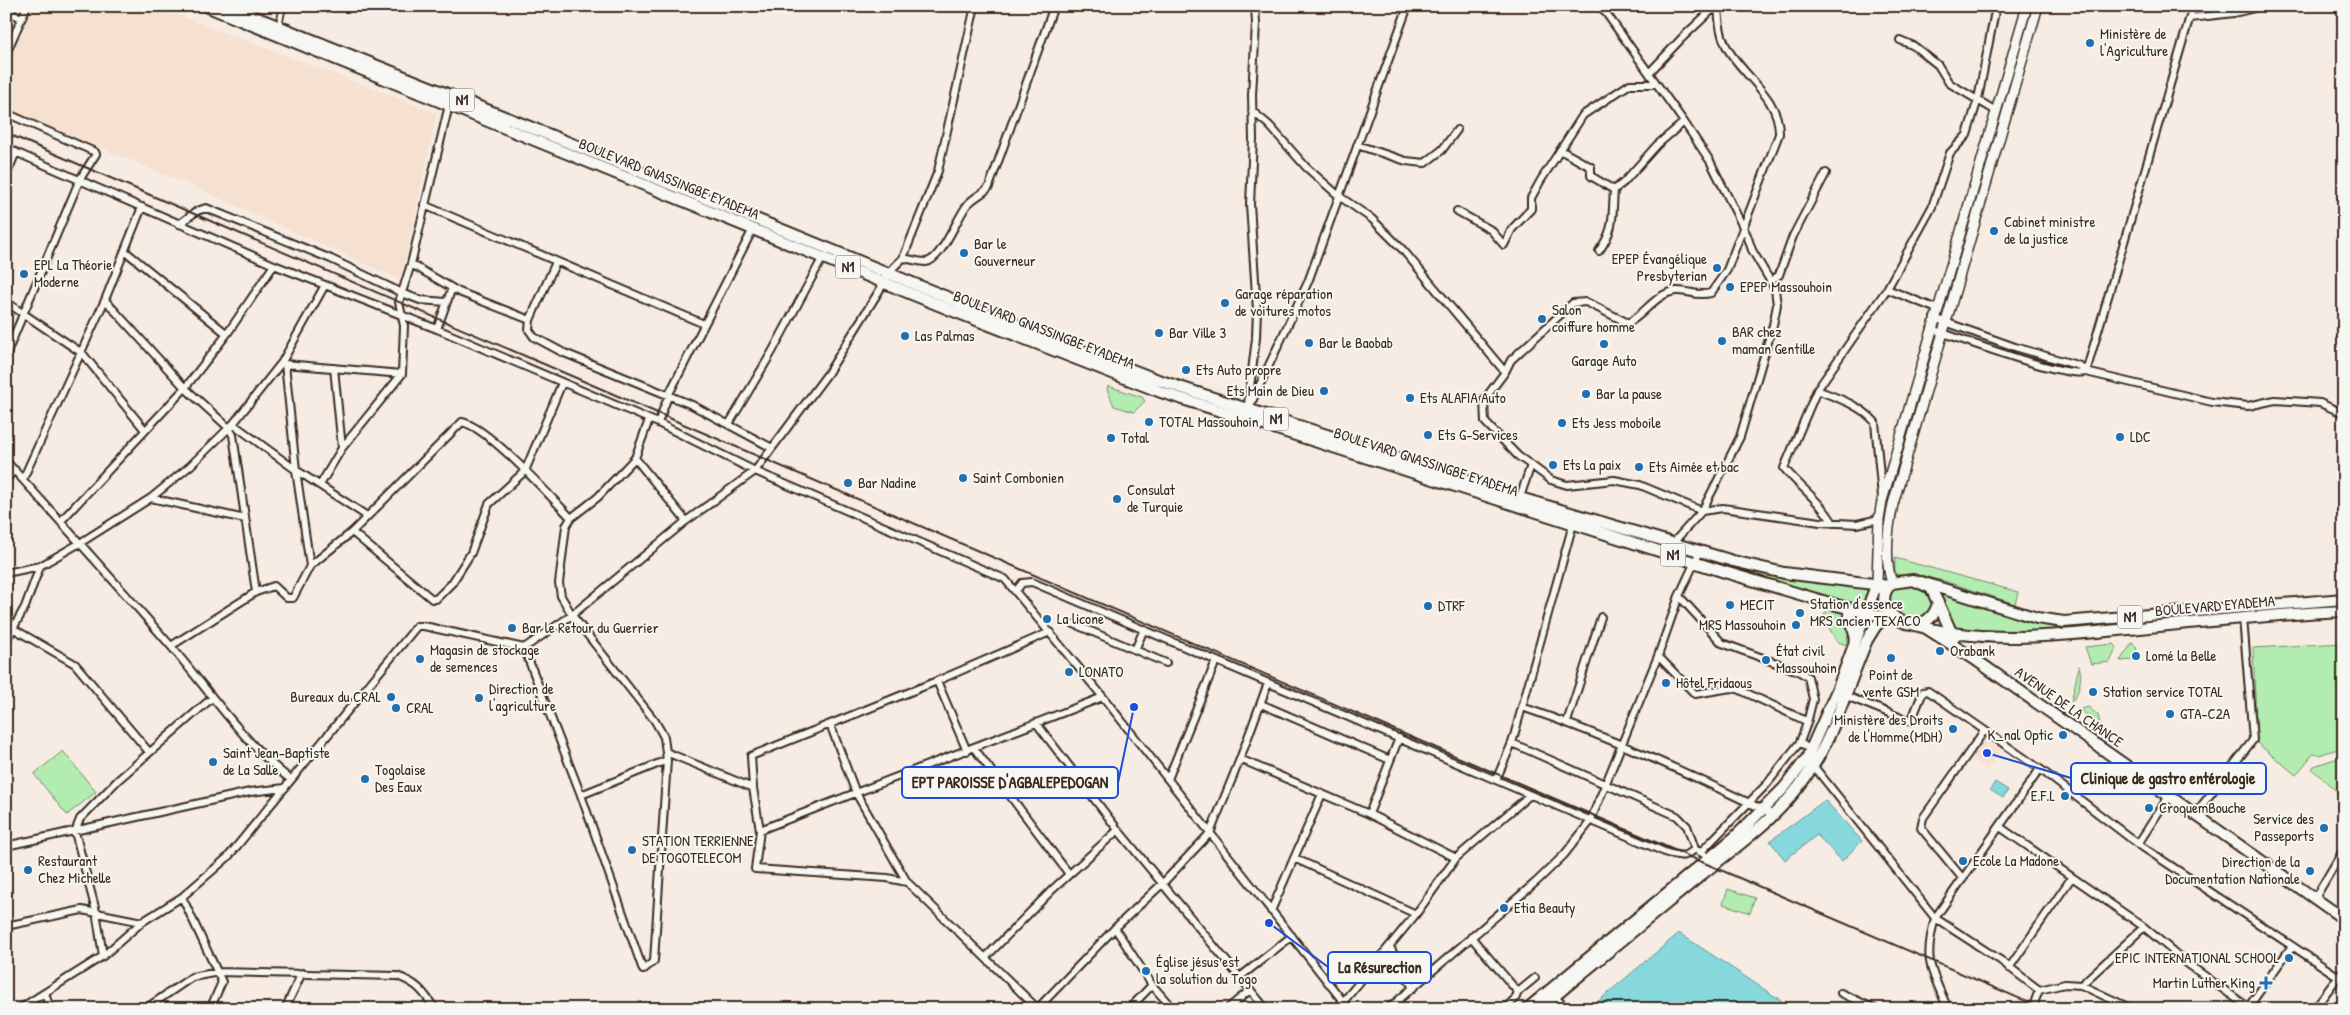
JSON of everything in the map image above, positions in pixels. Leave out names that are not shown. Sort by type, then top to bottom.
[{"type":"main road","name":"BOULEVARD GNASSINGBE EYADEMA","points":[[206,6],[753,229],[824,257],[888,279]]},
{"type":"main road","name":"BOULEVARD GNASSINGBE EYADEMA","points":[[228,6],[888,279],[1080,362],[1518,502],[1784,573],[1877,584],[1889,588]]},
{"type":"main road","points":[[1842,692],[1856,640],[1877,584],[1879,518],[1882,501],[1934,318],[2027,6]]},
{"type":"main road","points":[[1527,1009],[1551,993],[1629,922],[1713,861],[1745,841],[1774,815],[1794,793],[1874,627],[1889,618],[1887,609],[1889,588],[1888,548],[1894,504],[1942,332],[2038,6]]},
{"type":"main road","name":"BOULEVARD GNASSINGBE EYADEMA","points":[[1518,502],[1573,524],[1848,608],[1889,618]]},
{"type":"main road","points":[[1878,548],[1888,548]]},
{"type":"main road","name":"N1","points":[[1889,588],[1907,580],[1921,582]]},
{"type":"main road","points":[[1921,582],[1934,592],[1950,633],[1973,658]]},
{"type":"main road","name":"BOULEVARD EYADEMA","points":[[1921,582],[2037,618],[2064,622],[2344,599]]},
{"type":"main road","points":[[1911,624],[1929,619],[1935,612],[1938,603]]},
{"type":"main road","points":[[1848,608],[1856,640]]},
{"type":"main road","name":"BOULEVARD EYADEMA","points":[[1911,624],[1950,633],[1999,638],[2065,635],[2243,618],[2344,611]]},
{"type":"main road","name":"N1","points":[[1889,618],[1911,624]]},
{"type":"main road","points":[[1926,628],[1973,658]]},
{"type":"main road","name":"AVENUE DE LA CHANCE","points":[[1973,658],[2344,919]]},
{"type":"main road","points":[[1713,861],[1811,758]]},
{"type":"main road","points":[[1539,1009],[1551,993]]},
{"type":"street","points":[[6,54],[27,6]]},
{"type":"street","points":[[279,26],[283,6]]},
{"type":"street","points":[[19,1009],[102,956],[142,922],[182,898],[228,857],[417,626],[524,648],[572,615],[686,521],[755,471],[828,373],[902,258],[931,191],[944,153],[975,6]]},
{"type":"street","points":[[902,258],[925,262],[931,260],[952,233],[969,202],[984,193],[989,186],[1054,6]]},
{"type":"street","points":[[1246,415],[1256,329],[1250,204],[1256,44],[1255,6]]},
{"type":"street","points":[[1246,415],[1308,282],[1408,6]]},
{"type":"street","points":[[1601,6],[1710,161],[1734,214],[1743,227],[1752,250],[1774,289],[1776,314],[1740,438],[1702,511],[1672,544]]},
{"type":"street","points":[[1649,74],[1682,38],[1717,6]]},
{"type":"street","points":[[1717,6],[1722,35],[1729,50],[1773,105],[1779,123],[1779,134],[1726,270],[1711,293],[1700,296],[1678,291],[1667,294],[1628,323],[1586,302],[1573,303],[1511,360],[1505,372],[1484,400],[1485,422],[1518,456],[1551,480],[1567,485],[1614,480],[1640,485],[1702,511],[1723,508],[1857,524],[1879,518]]},
{"type":"street","points":[[1833,522],[1824,507],[1808,494],[1784,468],[1818,390],[1887,289],[1932,207],[1950,154],[1967,135],[1978,99],[1996,6]]},
{"type":"street","points":[[2086,372],[2193,6]]},
{"type":"street","points":[[2190,18],[2234,13],[2263,6]]},
{"type":"street","points":[[6,11],[22,18]]},
{"type":"street","points":[[1900,40],[1920,50],[1938,65],[1949,83],[1996,111]]},
{"type":"street","points":[[1457,211],[1491,230],[1504,245],[1512,228],[1531,209],[1531,198],[1583,115],[1630,84],[1656,84]]},
{"type":"street","points":[[320,485],[342,448],[402,374],[404,324],[400,314],[399,302],[449,105]]},
{"type":"street","points":[[1252,111],[1269,125],[1306,167],[1339,196],[1372,219],[1402,250],[1505,372]]},
{"type":"street","points":[[6,113],[95,152],[94,158],[80,179],[6,355]]},
{"type":"street","points":[[1614,190],[1624,182],[1656,145],[1684,122]]},
{"type":"street","points":[[1358,146],[1406,162],[1425,163],[1442,150],[1457,130]]},
{"type":"street","points":[[6,148],[274,265],[437,329],[658,423],[755,471],[1004,579],[1103,697],[1349,1009]]},
{"type":"street","points":[[1560,150],[1591,168],[1591,176],[1614,190]]},
{"type":"street","points":[[6,176],[16,152]]},
{"type":"street","points":[[1770,282],[1779,276],[1793,236],[1826,173]]},
{"type":"street","points":[[1599,251],[1610,237],[1614,222],[1614,190]]},
{"type":"street","points":[[424,205],[704,324]]},
{"type":"street","points":[[23,479],[82,353],[142,207]]},
{"type":"street","points":[[179,224],[197,211],[206,208],[331,260],[402,293],[420,300],[446,302]]},
{"type":"street","points":[[658,423],[669,394],[753,229]]},
{"type":"street","points":[[125,251],[227,334]]},
{"type":"street","points":[[729,424],[772,352],[824,257]]},
{"type":"street","points":[[556,262],[530,320],[529,330],[532,334],[562,352],[669,394],[772,448]]},
{"type":"street","points":[[410,264],[452,288],[530,320]]},
{"type":"street","points":[[61,521],[185,388],[227,334],[274,265]]},
{"type":"street","points":[[6,574],[40,566],[80,543],[152,498],[190,466],[231,426],[284,363],[325,285]]},
{"type":"street","points":[[437,329],[452,288]]},
{"type":"street","points":[[1887,289],[1937,309]]},
{"type":"street","points":[[105,300],[185,388],[231,426],[368,516]]},
{"type":"street","points":[[6,302],[82,353],[145,430]]},
{"type":"street","points":[[1934,318],[2015,347],[2080,366],[2086,372]]},
{"type":"street","points":[[1931,329],[2074,373],[2086,372],[2212,402],[2248,406],[2275,400],[2320,403],[2338,412],[2344,412]]},
{"type":"street","points":[[284,363],[402,374]]},
{"type":"street","points":[[284,363],[296,470],[310,566]]},
{"type":"street","points":[[334,368],[342,448]]},
{"type":"street","points":[[352,532],[434,600],[452,583],[471,553],[489,504],[525,471],[562,383]]},
{"type":"street","points":[[1818,390],[1854,405],[1868,414],[1875,422],[1882,501]]},
{"type":"street","points":[[524,648],[581,795],[643,970],[654,961],[667,760],[664,737],[655,720],[572,615],[561,596],[559,583],[564,535],[571,518],[598,497],[636,458],[649,420]]},
{"type":"street","points":[[171,646],[256,592],[274,586],[287,598],[293,598],[310,566],[352,532],[462,422],[476,427],[525,471],[571,518]]},
{"type":"street","points":[[231,426],[235,439],[256,592]]},
{"type":"street","points":[[636,458],[686,521]]},
{"type":"street","points":[[6,461],[171,646],[212,698],[270,762],[291,780]]},
{"type":"street","points":[[1518,502],[1531,465]]},
{"type":"street","points":[[6,479],[15,470]]},
{"type":"street","points":[[152,498],[246,519]]},
{"type":"street","points":[[1496,780],[1512,743],[1573,524]]},
{"type":"street","points":[[1388,1009],[1536,882],[1564,855],[1590,822],[1658,656],[1679,596],[1700,551]]},
{"type":"street","points":[[6,641],[25,607],[40,566]]},
{"type":"street","points":[[1016,591],[1022,582],[1032,582],[1399,738],[1590,822],[1676,855],[1688,855],[1698,850],[1749,803],[1783,765],[1800,742],[1813,699],[1808,677],[1798,671],[1722,643],[1679,596]]},
{"type":"street","points":[[1567,722],[1601,617]]},
{"type":"street","points":[[2195,814],[2253,740],[2243,618]]},
{"type":"street","points":[[1074,624],[1166,663]]},
{"type":"street","points":[[14,629],[75,664],[149,752]]},
{"type":"street","points":[[1136,650],[1144,629]]},
{"type":"street","points":[[907,882],[887,878],[755,869],[760,830],[750,759],[753,754],[936,681],[1050,632]]},
{"type":"street","points":[[1658,656],[1695,694],[1731,688],[1738,689],[1795,715],[1807,723]]},
{"type":"street","points":[[1168,779],[1216,661]]},
{"type":"street","points":[[936,681],[967,751]]},
{"type":"street","points":[[830,724],[856,793],[907,882],[1037,1009],[1115,928],[1164,883],[1210,833],[1268,683]]},
{"type":"street","points":[[1842,692],[1909,721],[1912,719],[1923,692],[1927,691],[2040,769],[2138,844],[2339,976]]},
{"type":"street","points":[[760,830],[1103,697]]},
{"type":"street","points":[[102,956],[96,912],[75,832],[82,816],[149,752],[212,698]]},
{"type":"street","points":[[1261,704],[1390,760]]},
{"type":"street","points":[[1522,707],[1567,722],[1774,815]]},
{"type":"street","points":[[1037,724],[1118,830],[1164,883],[1266,1009]]},
{"type":"street","points":[[1963,879],[1921,828],[1921,824],[1923,818],[1984,731]]},
{"type":"street","points":[[1369,814],[1399,738]]},
{"type":"street","points":[[1800,742],[1935,918],[2039,990],[2065,984],[2081,985],[2132,1009]]},
{"type":"street","points":[[1512,743],[1682,820],[1687,826],[1698,850],[1713,861]]},
{"type":"street","points":[[974,748],[1069,874]]},
{"type":"street","points":[[666,752],[753,788]]},
{"type":"street","points":[[1240,759],[1369,814],[1456,858]]},
{"type":"street","points":[[581,795],[667,760]]},
{"type":"street","points":[[1948,1009],[1928,958],[1928,943],[1935,918],[2040,769]]},
{"type":"street","points":[[6,846],[250,792],[285,788]]},
{"type":"street","points":[[1271,911],[1322,794]]},
{"type":"street","points":[[1343,1002],[1416,914],[1456,858],[1530,795]]},
{"type":"street","points":[[2138,844],[2169,796]]},
{"type":"street","points":[[2000,827],[2144,927],[2188,964],[2247,1008],[2292,946]]},
{"type":"street","points":[[986,958],[1069,874],[1118,830]]},
{"type":"street","points":[[2315,898],[2344,849]]},
{"type":"street","points":[[1294,858],[1416,914]]},
{"type":"street","points":[[2009,968],[2072,877]]},
{"type":"street","points":[[182,898],[219,972],[222,984],[210,1009]]},
{"type":"street","points":[[6,926],[82,910],[142,922]]},
{"type":"street","points":[[2081,985],[2144,927]]},
{"type":"street","points":[[1115,928],[1152,985],[1173,1009]]},
{"type":"street","points":[[1240,977],[1292,936]]},
{"type":"street","points":[[1471,937],[1518,992]]},
{"type":"street","points":[[1390,947],[1413,988]]},
{"type":"street","points":[[2314,1009],[2344,969]]},
{"type":"street","points":[[145,1009],[192,977],[219,972],[397,976],[412,981],[423,991],[435,1009]]},
{"type":"street","points":[[285,1009],[302,973]]},
{"type":"street","points":[[1504,1009],[1515,999],[1518,992],[1535,978]]},
{"type":"street","points":[[1129,1009],[1152,985]]},
{"type":"street","points":[[1227,1009],[1250,990]]},
{"type":"street","points":[[2032,1009],[2039,990]]},
{"type":"street","points":[[45,992],[50,1009]]},
{"type":"street","points":[[1551,993],[1567,1009]]},
{"type":"street","points":[[1841,993],[1875,1009]]},
{"type":"shaded area","points":[[29,6],[154,6],[437,113],[401,280],[183,182],[6,109],[6,62]]},
{"type":"shaded area","points":[[1987,735],[2003,746],[1987,770],[1971,759]]},
{"type":"green space","points":[[1108,386],[1142,397],[1145,401],[1134,412],[1114,406],[1107,389]]},
{"type":"green space","points":[[1895,558],[2018,592],[2015,604],[1941,580],[1895,574]]},
{"type":"green space","points":[[1768,575],[1787,580],[1872,584],[1862,608],[1767,579]]},
{"type":"green space","points":[[1902,583],[1925,587],[1932,596],[1933,608],[1923,616],[1913,619],[1895,613],[1890,606],[1889,598],[1893,590]]},
{"type":"green space","points":[[1937,591],[2044,624],[2075,627],[2075,629],[2027,632],[1954,628]]},
{"type":"green space","points":[[2344,603],[2344,605],[2078,628]]},
{"type":"green space","points":[[1829,608],[1845,614],[1849,630],[1846,645],[1836,641],[1823,616]]},
{"type":"green space","points":[[2132,643],[2137,647],[2134,660],[2120,661]]},
{"type":"green space","points":[[2344,643],[2344,747],[2319,755],[2313,754],[2296,775],[2257,743],[2253,648]]},
{"type":"green space","points":[[2114,644],[2117,647],[2110,662],[2091,664],[2085,647]]},
{"type":"green space","points":[[2079,666],[2081,675],[2080,686],[2071,702]]},
{"type":"green space","points":[[2088,707],[2098,715],[2100,724],[2081,711],[2081,709]]},
{"type":"green space","points":[[63,751],[96,792],[67,815],[34,774]]},
{"type":"green space","points":[[2344,756],[2344,798],[2312,769],[2314,766]]},
{"type":"green space","points":[[1728,889],[1755,898],[1750,913],[1723,904]]},
{"type":"water","points":[[1995,782],[2008,790],[2003,798],[1990,790]]},
{"type":"water","points":[[1825,800],[1862,841],[1842,861],[1817,835],[1785,860],[1770,841]]},
{"type":"water","points":[[1679,933],[1794,1009],[1589,1009]]},
{"type":"railway","points":[[6,133],[2044,1009]]},
{"type":"place","name":"Ministère de l'Agriculture","points":[[2090,43]]},
{"type":"place","name":"Cabinet ministre de la justice","points":[[1994,231]]},
{"type":"place","name":"Bar le Gouverneur","points":[[964,253]]},
{"type":"place","name":"EPEP Évangélique Presbyterian","points":[[1717,268]]},
{"type":"place","name":"EPL La Théorie Moderne","points":[[24,274]]},
{"type":"place","name":"EPEP Massouhoin","points":[[1730,287]]},
{"type":"place","name":"Garage réparation de voitures motos","points":[[1225,303]]},
{"type":"place","name":"Salon coiffure homme","points":[[1542,319]]},
{"type":"place","name":"Bar Ville 3","points":[[1159,333]]},
{"type":"place","name":"Las Palmas","points":[[905,336]]},
{"type":"place","name":"BAR chez maman Gentille","points":[[1722,341]]},
{"type":"place","name":"Bar le Baobab","points":[[1309,343]]},
{"type":"place","name":"Garage Auto","points":[[1604,344]]},
{"type":"place","name":"Ets Auto propre","points":[[1186,370]]},
{"type":"place","name":"Ets Main de Dieu","points":[[1324,391]]},
{"type":"place","name":"Bar la pause","points":[[1586,394]]},
{"type":"place","name":"Ets ALAFIA Auto","points":[[1410,398]]},
{"type":"place","name":"TOTAL Massouhoin","points":[[1149,422]]},
{"type":"place","name":"Ets Jess moboile","points":[[1562,423]]},
{"type":"place","name":"Ets G-Services","points":[[1428,435]]},
{"type":"place","name":"LDC","points":[[2120,437]]},
{"type":"place","name":"Total","points":[[1111,438]]},
{"type":"place","name":"Ets La paix","points":[[1553,465]]},
{"type":"place","name":"Ets Aimée et bac","points":[[1639,467]]},
{"type":"place","name":"Saint Combonien","points":[[963,478]]},
{"type":"place","name":"Bar Nadine","points":[[848,483]]},
{"type":"place","name":"Consulat de Turquie","points":[[1117,499]]},
{"type":"place","name":"MECIT","points":[[1730,605]]},
{"type":"place","name":"DTRF","points":[[1428,606]]},
{"type":"place","name":"Station d'essence MRS ancien TEXACO","points":[[1800,613]]},
{"type":"place","name":"La licone","points":[[1047,619]]},
{"type":"place","name":"MRS Massouhoin","points":[[1796,625]]},
{"type":"place","name":"Bar le Retour du Guerrier","points":[[512,628]]},
{"type":"place","name":"Orabank","points":[[1940,651]]},
{"type":"place","name":"Lomé la Belle","points":[[2136,656]]},
{"type":"place","name":"Point de vente GSM","points":[[1891,658]]},
{"type":"place","name":"Magasin de stockage de semences","points":[[420,659]]},
{"type":"place","name":"État civil Massouhoin","points":[[1766,660]]},
{"type":"place","name":"LONATO","points":[[1069,672]]},
{"type":"place","name":"Hôtel Fridaous","points":[[1666,683]]},
{"type":"place","name":"Station service TOTAL","points":[[2093,692]]},
{"type":"place","name":"Bureaux du CRAL","points":[[391,697]]},
{"type":"place","name":"Direction de l'agriculture","points":[[479,698]]},
{"type":"place","name":"EPT PAROISSE D'AGBALEPEDOGAN","points":[[1134,707]]},
{"type":"place","name":"CRAL","points":[[396,708]]},
{"type":"place","name":"GTA-C2A","points":[[2170,714]]},
{"type":"place","name":"Ministère des Droits de l'Homme(MDH)","points":[[1953,729]]},
{"type":"place","name":"K_nal Optic","points":[[2063,735]]},
{"type":"place","name":"Clinique de gastro entérologie","points":[[1987,753]]},
{"type":"place","name":"Saint Jean-Baptiste de La Salle","points":[[213,762]]},
{"type":"place","name":"Togolaise Des Eaux","points":[[365,779]]},
{"type":"place","name":"E.F.L","points":[[2065,796]]},
{"type":"place","name":"CroquemBouche","points":[[2149,808]]},
{"type":"place","name":"Service des Passeports","points":[[2324,828]]},
{"type":"place","name":"STATION TERRIENNE DE TOGOTELECOM","points":[[632,850]]},
{"type":"place","name":"Ecole La Madone","points":[[1963,861]]},
{"type":"place","name":"Restaurant Chez Michelle","points":[[28,870]]},
{"type":"place","name":"Direction de la Documentation Nationale","points":[[2310,871]]},
{"type":"place","name":"Etia Beauty","points":[[1504,908]]},
{"type":"place","name":"La Résurection","points":[[1269,923]]},
{"type":"place","name":"EPIC INTERNATIONAL SCHOOL","points":[[2289,958]]},
{"type":"place","name":"Église jésus est la solution du Togo","points":[[1146,971]]},
{"type":"place","name":"Martin Luther King","points":[[2266,983]]}]
